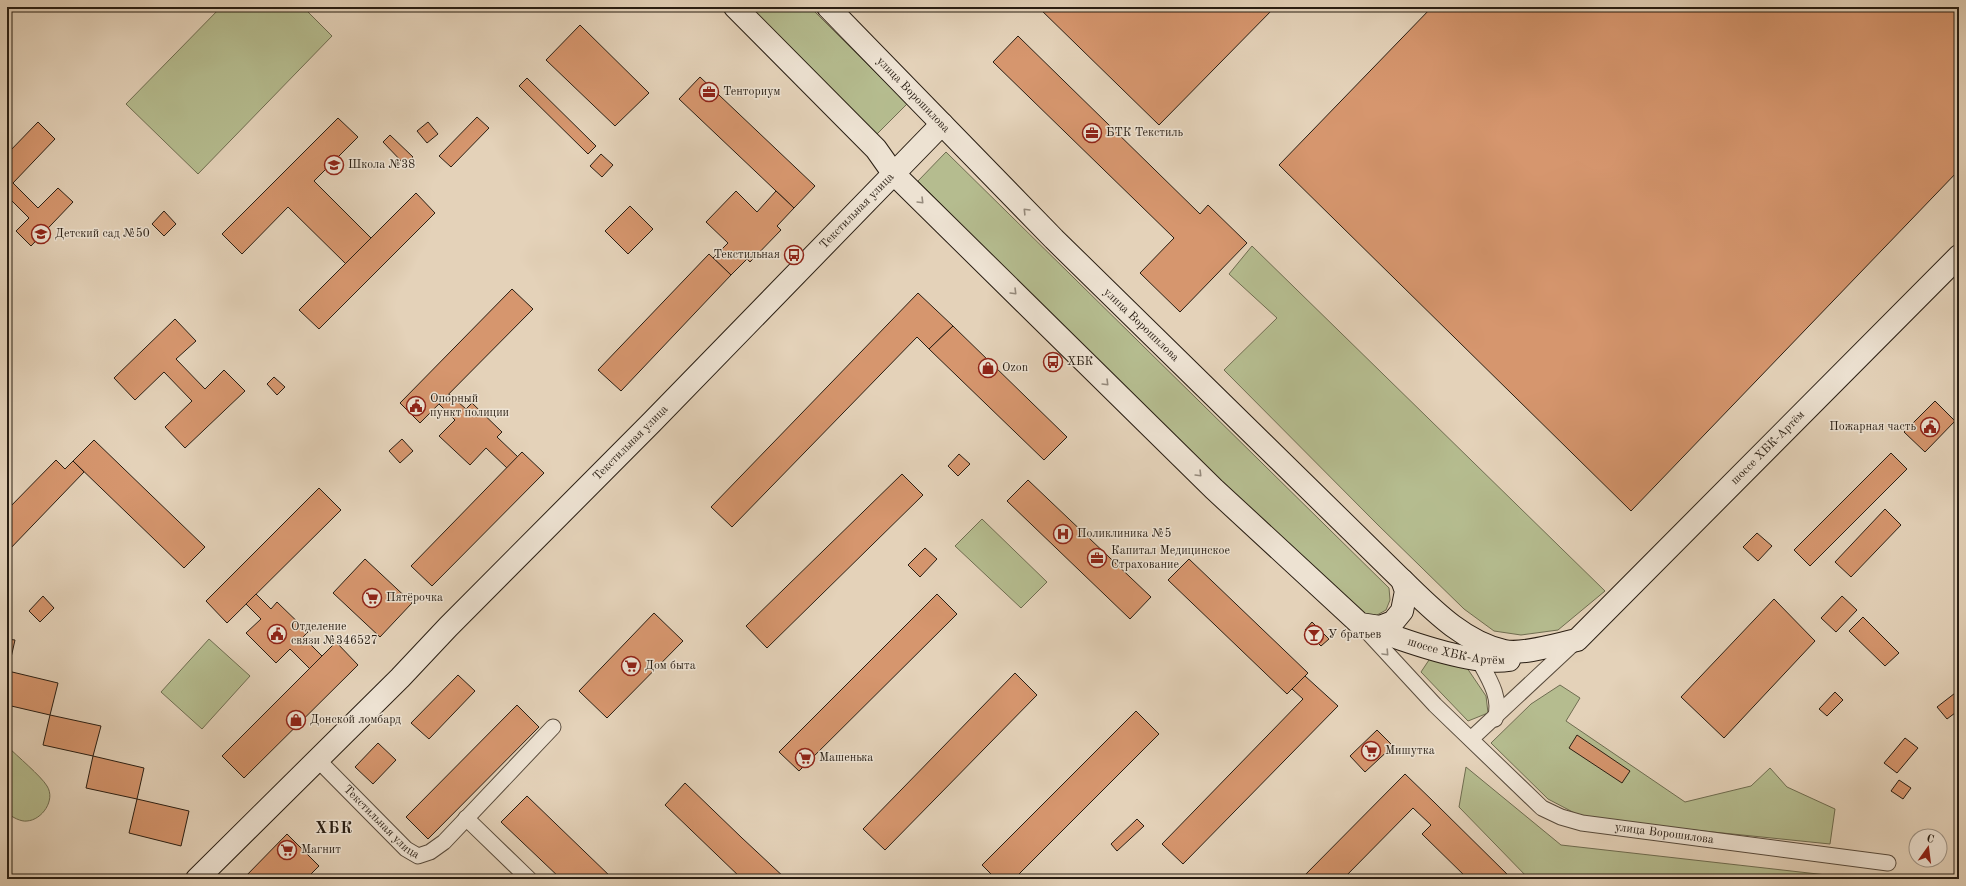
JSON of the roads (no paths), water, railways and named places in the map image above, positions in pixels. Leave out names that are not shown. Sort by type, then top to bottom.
[{"type":"main road","name":"улица Ворошилова","points":[[735,7],[876,149],[893,174],[1214,489],[1360,624]]},
{"type":"main road","name":"улица Ворошилова","points":[[828,7],[1054,239],[1402,580]]},
{"type":"main road","name":"Текстильная улица","points":[[197,879],[318,760],[652,422],[942,124]]},
{"type":"main road","name":"шоссе ХБК-Артём","points":[[1360,624],[1403,641],[1479,650],[1505,651],[1538,649],[1577,640],[1959,256]]},
{"type":"main road","name":"шоссе ХБК-Артём","points":[[1402,580],[1479,650]]},
{"type":"main road","points":[[1360,624],[1380,627],[1393,622],[1402,611],[1406,592],[1402,580]]},
{"type":"street","name":"улица Ворошилова","points":[[1360,624],[1415,685],[1470,739],[1542,808],[1561,817],[1582,824],[1888,863]]},
{"type":"street","points":[[1470,739],[1494,719],[1577,640]]},
{"type":"street","points":[[1479,650],[1496,696],[1497,712],[1494,719]]},
{"type":"street","name":"Текстильная улица","points":[[318,760],[406,849],[418,856],[430,852],[444,842],[553,727]]},
{"type":"street","points":[[466,818],[529,879]]},
{"type":"place","name":"Тенториум","points":[[709,92]]},
{"type":"place","name":"БТК Текстиль","points":[[1092,133]]},
{"type":"place","name":"Школа №38","points":[[334,165]]},
{"type":"place","name":"Детский сад №50","points":[[41,234]]},
{"type":"place","name":"Текстильная","points":[[794,255]]},
{"type":"place","name":"ХБК","points":[[1053,362]]},
{"type":"place","name":"Ozon","points":[[988,368]]},
{"type":"place","name":"Опорный пункт полиции","points":[[416,406]]},
{"type":"place","name":"Пожарная часть","points":[[1930,427]]},
{"type":"place","name":"Поликлиника №5","points":[[1063,534]]},
{"type":"place","name":"Капитал Медицинское Страхование","points":[[1097,558]]},
{"type":"place","name":"Пятёрочка","points":[[372,598]]},
{"type":"place","name":"Отделение связи №346527","points":[[277,634]]},
{"type":"place","name":"У братьев","points":[[1314,635]]},
{"type":"place","name":"Дом быта","points":[[631,666]]},
{"type":"place","name":"Донской ломбард","points":[[296,720]]},
{"type":"place","name":"Мишутка","points":[[1371,751]]},
{"type":"place","name":"Машенька","points":[[805,758]]},
{"type":"place","name":"Магнит","points":[[287,850]]},
{"type":"district","name":"ХБК","points":[[334,829]]}]
